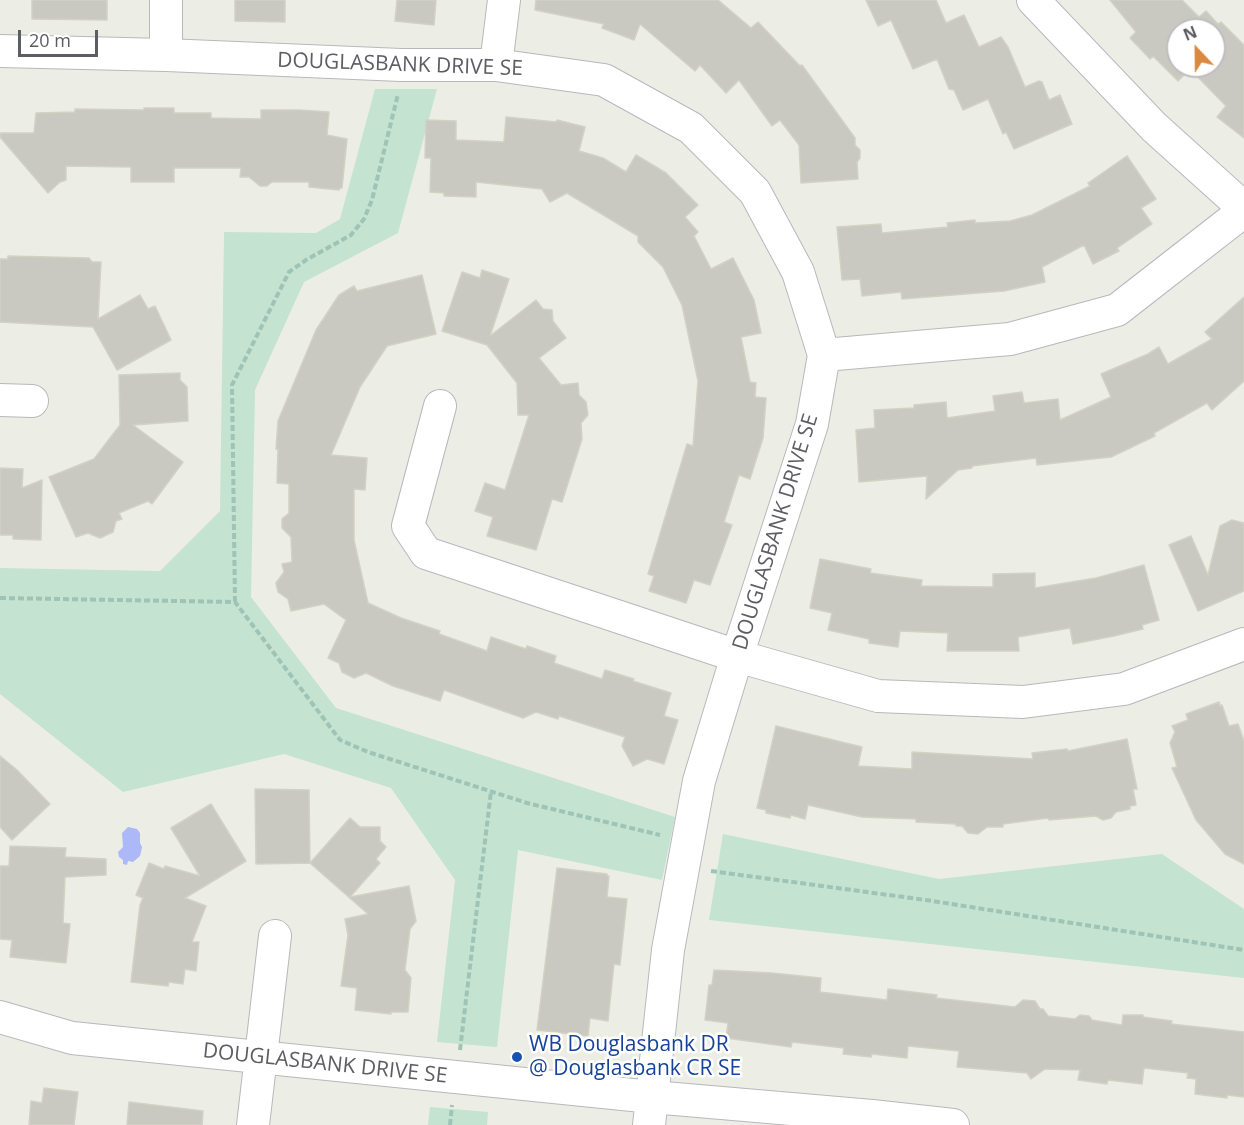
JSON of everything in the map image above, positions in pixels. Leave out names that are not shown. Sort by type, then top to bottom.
[{"type":"street","points":[[166,0],[166,55]]},
{"type":"street","points":[[496,65],[504,0]]},
{"type":"street","points":[[824,355],[1010,339],[1117,310],[1244,210],[1154,127],[1033,0]]},
{"type":"street","name":"DOUGLASBANK DRIVE SE","points":[[0,51],[401,65],[496,65],[604,80],[691,128],[755,192],[798,272],[824,355],[812,424],[699,781],[668,950],[651,1111]]},
{"type":"street","points":[[0,400],[32,401]]},
{"type":"street","points":[[440,406],[408,526],[426,553],[737,656],[878,696],[1023,702],[1124,689],[1244,644]]},
{"type":"street","points":[[253,1125],[275,936]]},
{"type":"street","name":"DOUGLASBANK DRIVE SE","points":[[0,1017],[72,1038],[457,1077],[651,1111],[872,1116],[953,1125]]},
{"type":"path","points":[[401,65],[400,86],[372,201],[364,219],[351,235],[289,272],[232,385],[235,602],[340,740],[368,752],[527,803],[663,836],[698,869],[926,900],[1244,950]]},
{"type":"path","points":[[0,598],[235,602]]},
{"type":"path","points":[[450,1125],[491,791]]},
{"type":"green space","points":[[375,89],[437,89],[398,233],[304,282],[255,390],[251,597],[336,708],[675,817],[662,880],[518,850],[497,1047],[437,1042],[455,880],[391,788],[284,754],[123,792],[0,694],[0,568],[160,571],[220,511],[224,232],[316,233],[340,219]]},
{"type":"green space","points":[[723,834],[939,879],[1162,854],[1244,909],[1244,978],[709,920]]},
{"type":"green space","points":[[430,1107],[488,1112],[487,1125],[428,1125]]},
{"type":"water","points":[[128,827],[137,829],[140,833],[142,847],[140,856],[133,862],[128,861],[127,865],[123,864],[118,852],[123,847],[122,833]]},
{"type":"building","points":[[32,0],[107,0],[107,20],[32,19]]},
{"type":"building","points":[[235,0],[285,0],[285,22],[235,21]]},
{"type":"building","points":[[397,0],[436,0],[434,25],[395,21]]},
{"type":"building","points":[[536,0],[718,0],[751,28],[758,22],[800,66],[802,65],[855,138],[855,145],[860,150],[860,158],[857,162],[858,179],[801,183],[799,145],[780,120],[772,126],[739,80],[726,93],[700,65],[695,71],[640,24],[634,40],[602,28],[604,24],[535,10]]},
{"type":"building","points":[[866,0],[936,0],[946,23],[964,15],[979,47],[1001,37],[1008,47],[1025,87],[1039,81],[1042,82],[1049,100],[1060,95],[1072,124],[1014,149],[1006,132],[1003,134],[988,99],[963,110],[954,90],[949,89],[937,59],[913,69],[891,20],[878,26]]},
{"type":"building","points":[[1110,0],[1182,0],[1199,17],[1206,11],[1212,18],[1166,18],[1166,69],[1153,56],[1150,59],[1130,38],[1136,32]]},
{"type":"building","points":[[1226,27],[1244,45],[1244,138],[1217,117],[1226,106],[1199,78],[1226,78]]},
{"type":"building","points":[[144,108],[174,108],[174,113],[211,113],[211,118],[261,119],[261,110],[329,112],[327,135],[347,139],[342,188],[339,190],[309,187],[309,182],[272,182],[267,186],[260,186],[249,177],[240,177],[241,168],[174,168],[174,182],[131,182],[131,167],[66,166],[66,180],[60,182],[48,193],[0,137],[0,133],[34,133],[36,113],[75,112],[75,109],[144,110]]},
{"type":"building","points":[[506,117],[556,122],[557,120],[585,127],[579,151],[603,158],[626,172],[636,155],[666,173],[698,205],[685,217],[698,232],[694,236],[711,269],[733,258],[754,300],[761,333],[741,337],[750,382],[756,383],[755,397],[766,398],[763,438],[750,479],[739,475],[724,522],[732,525],[710,585],[694,580],[686,603],[649,591],[654,576],[648,574],[687,444],[693,446],[698,381],[682,305],[663,267],[638,242],[638,236],[567,193],[550,202],[542,189],[476,182],[476,197],[444,196],[444,193],[430,192],[431,158],[425,158],[426,120],[456,121],[456,140],[504,142]]},
{"type":"building","points":[[1127,156],[1156,199],[1141,208],[1152,224],[1117,248],[1119,251],[1093,264],[1084,245],[1042,267],[1045,282],[1004,291],[902,299],[901,292],[862,296],[860,279],[842,280],[837,227],[881,224],[882,233],[948,227],[947,223],[975,220],[975,223],[1010,221],[1032,215],[1090,186],[1088,183]]},
{"type":"building","points":[[8,256],[89,258],[92,262],[101,262],[98,319],[140,295],[148,309],[155,306],[171,340],[117,370],[93,327],[0,322],[0,259],[8,259]]},
{"type":"building","points":[[482,270],[509,279],[490,336],[536,300],[543,309],[552,310],[553,321],[566,338],[539,358],[561,385],[578,383],[579,395],[586,402],[588,415],[581,423],[582,439],[562,502],[552,499],[536,550],[487,536],[493,517],[475,511],[485,483],[505,490],[529,415],[518,415],[517,383],[487,345],[442,331],[462,272],[480,278]]},
{"type":"building","points":[[422,275],[436,334],[387,346],[360,387],[331,455],[367,458],[365,490],[354,489],[354,540],[368,603],[401,618],[440,631],[439,634],[487,651],[491,637],[556,656],[554,663],[602,679],[605,670],[671,693],[664,716],[678,720],[664,764],[647,759],[633,766],[622,746],[625,737],[559,716],[558,719],[536,712],[523,718],[444,690],[440,701],[393,686],[366,673],[354,678],[342,672],[339,663],[328,658],[346,620],[324,604],[291,611],[288,599],[278,592],[276,583],[284,572],[282,564],[292,562],[291,537],[282,528],[282,519],[289,513],[289,484],[277,483],[278,421],[316,330],[339,295],[354,286],[357,291]]},
{"type":"building","points":[[1244,297],[1244,381],[1212,410],[1207,403],[1154,433],[1155,436],[1111,457],[1037,465],[1036,458],[972,466],[972,468],[958,470],[926,499],[927,476],[859,482],[856,430],[875,428],[874,410],[914,408],[914,405],[946,402],[947,418],[995,411],[993,396],[1022,392],[1024,403],[1058,399],[1060,420],[1111,397],[1101,374],[1159,347],[1168,364],[1212,339],[1205,332]]},
{"type":"building","points":[[180,373],[180,380],[187,387],[188,421],[133,425],[183,462],[152,504],[148,501],[119,513],[122,519],[116,521],[113,532],[100,538],[88,533],[76,537],[49,477],[94,459],[120,425],[119,375]]},
{"type":"building","points":[[0,468],[23,469],[22,488],[42,480],[41,540],[13,539],[13,535],[0,535]]},
{"type":"building","points":[[1232,520],[1244,523],[1244,591],[1198,611],[1169,545],[1191,536],[1208,575],[1220,526]]},
{"type":"building","points":[[820,559],[871,569],[870,573],[922,580],[921,586],[993,587],[993,574],[1035,573],[1035,588],[1096,578],[1144,565],[1159,620],[1142,625],[1143,629],[1073,644],[1070,628],[1018,637],[1019,651],[947,651],[948,633],[900,631],[898,647],[869,643],[869,639],[828,630],[832,613],[810,608]]},
{"type":"building","points":[[1219,702],[1229,726],[1238,724],[1244,741],[1244,864],[1225,854],[1196,820],[1172,768],[1177,767],[1170,743],[1175,732],[1172,726],[1188,720],[1186,714]]},
{"type":"building","points":[[776,726],[862,747],[858,766],[912,769],[912,752],[1033,759],[1032,753],[1067,749],[1068,751],[1127,739],[1137,789],[1133,789],[1136,805],[1116,812],[1111,818],[1103,820],[1096,816],[1049,820],[1048,818],[1003,824],[1003,827],[987,827],[978,834],[968,833],[962,826],[956,826],[956,824],[916,822],[916,819],[862,817],[808,805],[805,819],[791,815],[790,818],[766,813],[766,810],[757,808]]},
{"type":"building","points":[[0,756],[50,804],[12,840],[0,827]]},
{"type":"building","points":[[255,789],[309,790],[310,863],[256,864]]},
{"type":"building","points":[[211,804],[246,861],[185,898],[206,906],[192,942],[199,942],[196,971],[185,969],[183,984],[169,982],[168,986],[131,982],[140,905],[143,898],[136,895],[149,863],[164,869],[165,866],[200,876],[171,828]]},
{"type":"building","points":[[350,818],[360,827],[380,827],[380,841],[386,847],[376,859],[380,863],[350,897],[409,886],[416,921],[410,929],[405,970],[411,978],[408,1012],[391,1012],[391,1014],[355,1010],[357,988],[341,986],[348,935],[345,919],[368,914],[310,863]]},
{"type":"building","points":[[10,846],[66,848],[65,857],[106,859],[106,875],[65,877],[63,923],[70,924],[66,963],[10,957],[12,940],[0,939],[0,866],[9,866]]},
{"type":"building","points":[[557,868],[607,874],[609,876],[607,897],[627,899],[620,965],[614,964],[608,1021],[590,1018],[588,1036],[537,1030]]},
{"type":"building","points":[[714,970],[821,978],[820,992],[887,1000],[888,989],[937,995],[936,998],[1015,1007],[1023,1000],[1035,1001],[1048,1016],[1075,1019],[1080,1015],[1089,1016],[1092,1020],[1122,1025],[1123,1015],[1143,1015],[1143,1017],[1172,1021],[1171,1024],[1244,1032],[1244,1097],[1227,1095],[1227,1098],[1195,1094],[1196,1079],[1187,1078],[1188,1073],[1144,1068],[1142,1084],[1108,1080],[1107,1084],[1078,1080],[1080,1070],[1045,1069],[1031,1079],[1027,1073],[957,1067],[959,1051],[908,1046],[907,1058],[872,1054],[871,1057],[843,1054],[844,1048],[792,1042],[791,1047],[726,1038],[728,1023],[705,1020],[709,985],[712,985]]},
{"type":"building","points":[[44,1088],[78,1092],[74,1125],[29,1125],[31,1101],[42,1103]]},
{"type":"building","points":[[129,1102],[203,1111],[202,1125],[127,1125]]},
{"type":"place","name":"WB Douglasbank DR @ Douglasbank CR SE","points":[[517,1057]]}]
